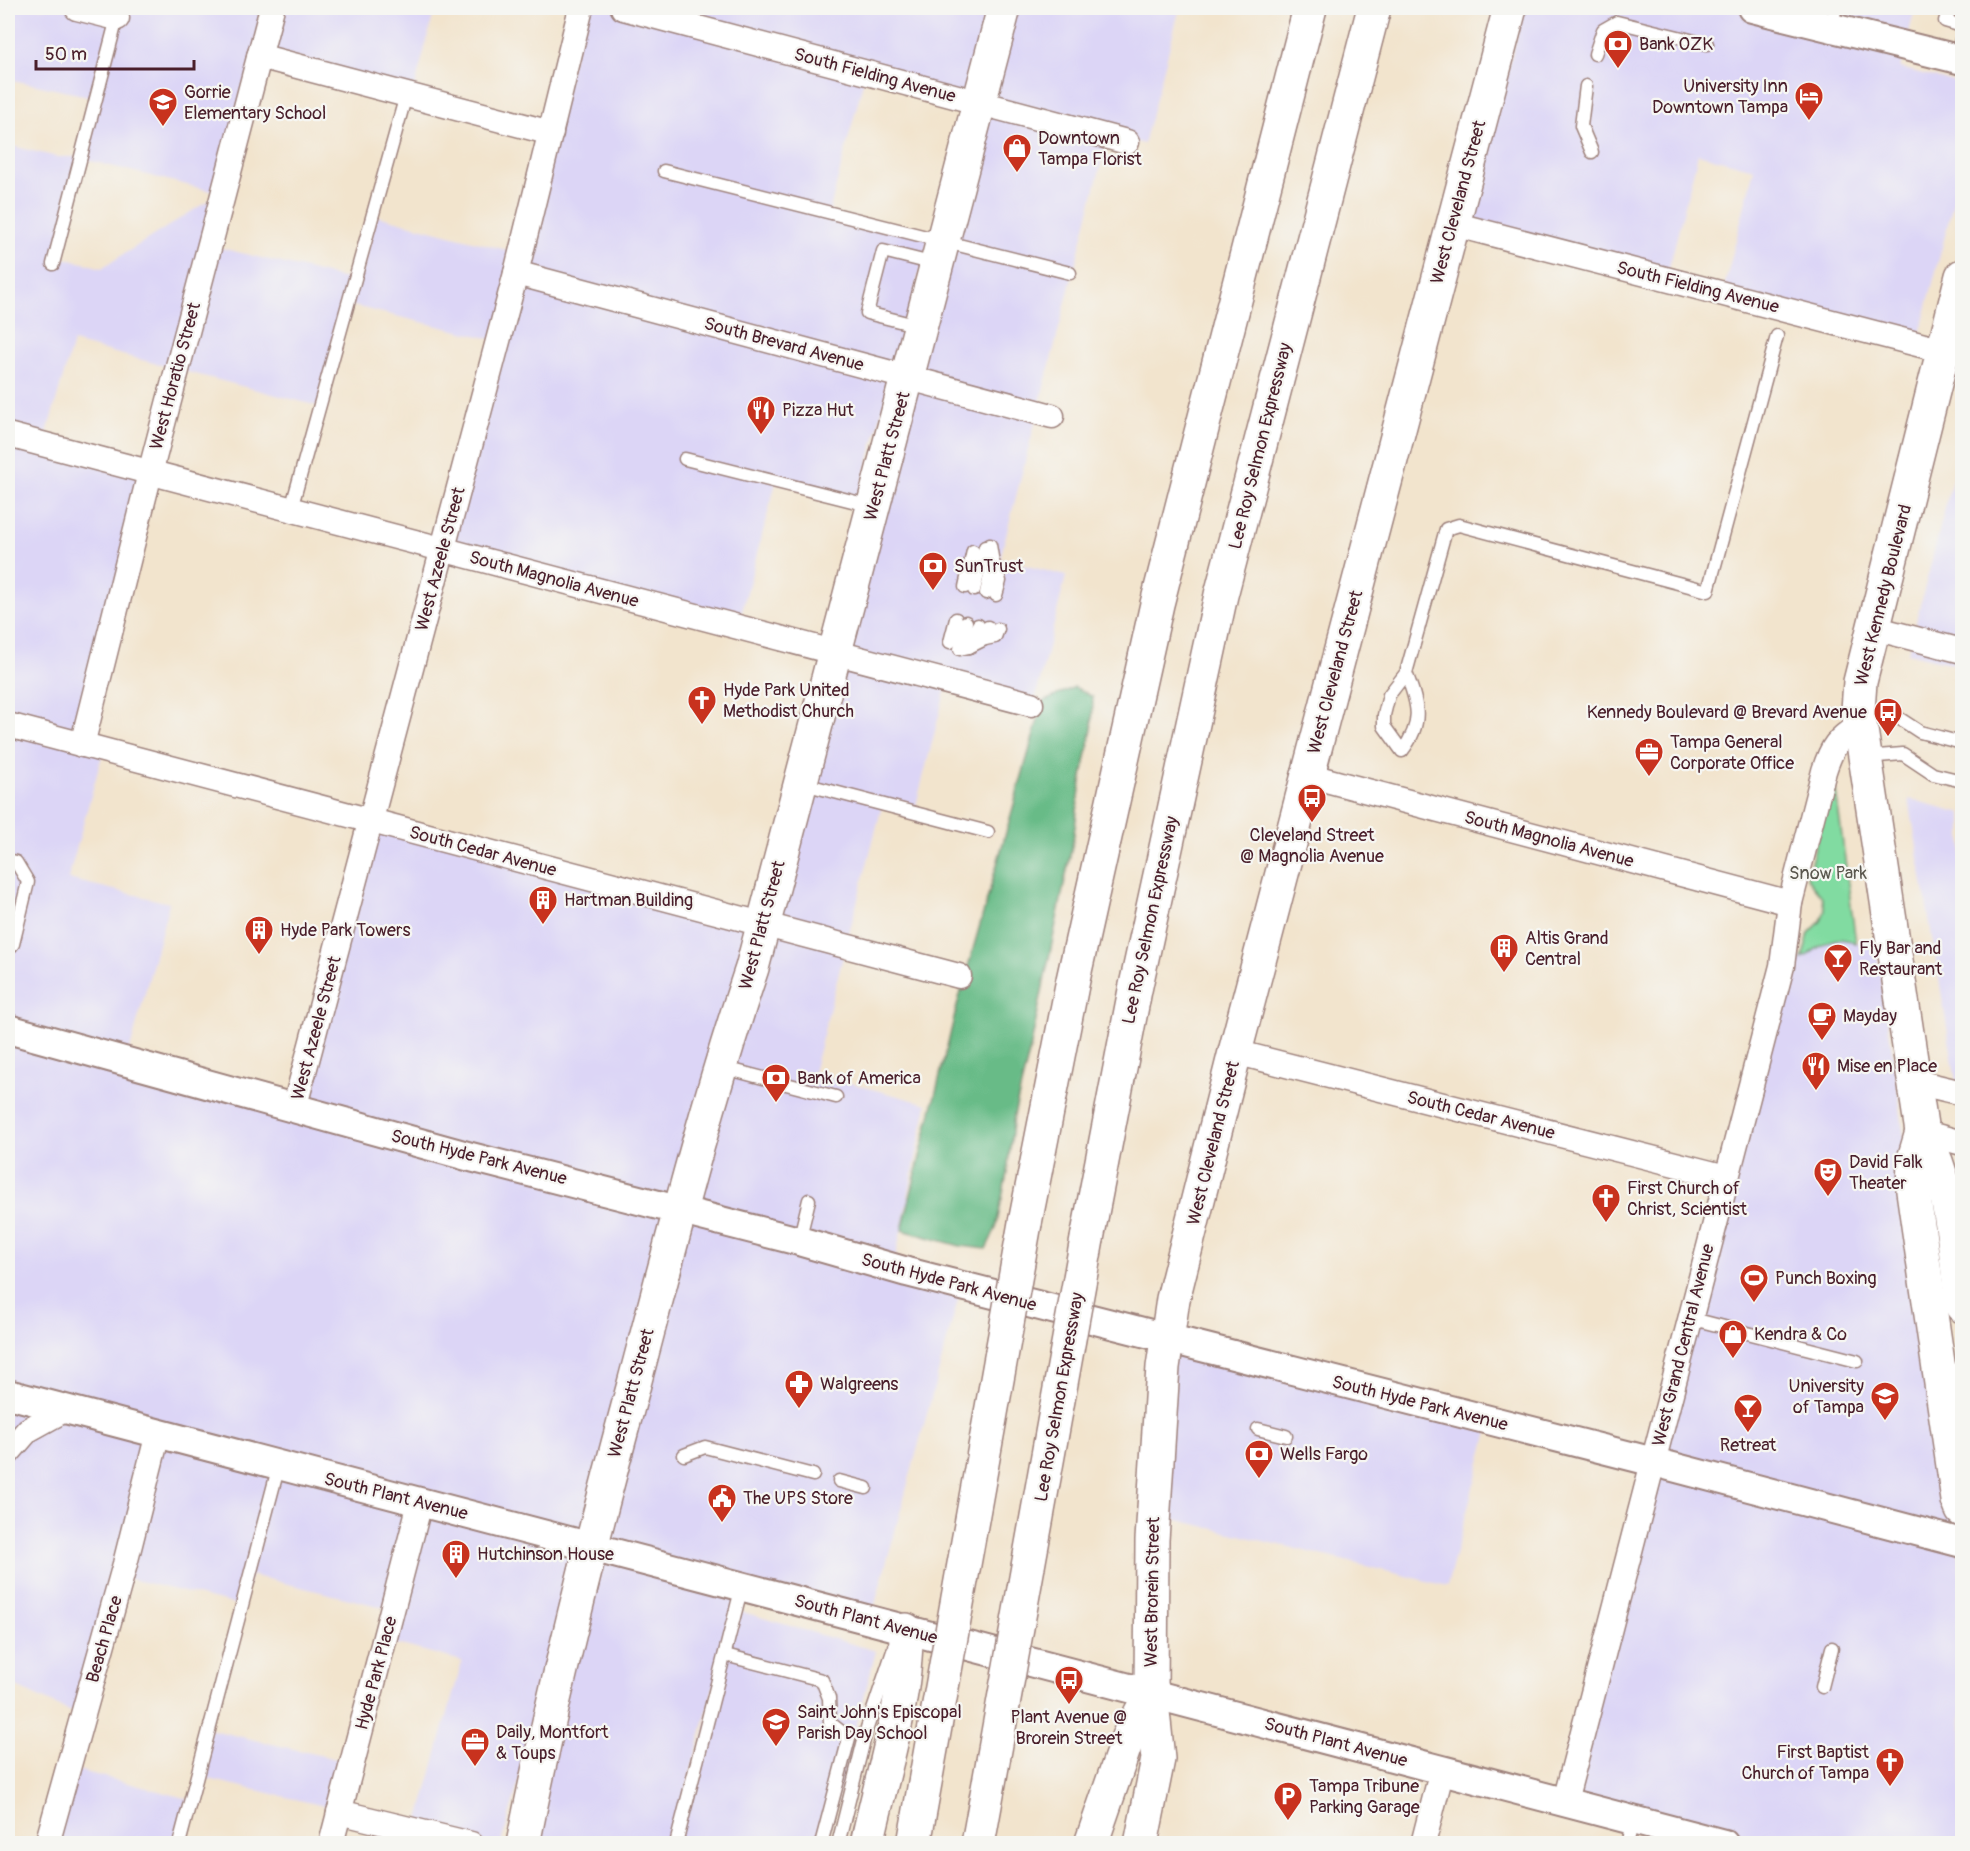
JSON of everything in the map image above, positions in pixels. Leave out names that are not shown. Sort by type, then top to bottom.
[{"type":"main road","name":"West Platt Street","points":[[523,1844],[544,1739],[590,1546],[719,1066],[763,926],[1004,8]]},
{"type":"main road","points":[[915,1844],[1025,1223],[1073,980],[1156,604],[1310,8]]},
{"type":"main road","name":"Lee Roy Selmon Expressway","points":[[978,1844],[1087,1239],[1135,990],[1219,606],[1374,8]]},
{"type":"main road","name":"West Cleveland Street","points":[[1167,1339],[1173,1299],[1235,1052],[1510,8]]},
{"type":"main road","name":"West Kennedy Boulevard","points":[[1962,276],[1860,682],[1859,725],[1922,1132],[1937,1158],[1946,1186],[1962,1306]]},
{"type":"main road","name":"West Kennedy Boulevard","points":[[1922,1132],[1914,1159],[1913,1191],[1958,1500],[1962,1510]]},
{"type":"main road","name":"West Brorein Street","points":[[1142,1844],[1158,1759],[1151,1694],[1154,1497],[1167,1339]]},
{"type":"main road","points":[[867,1844],[899,1707],[906,1656],[906,1630]]},
{"type":"main road","points":[[1091,1844],[1128,1737],[1151,1694]]},
{"type":"street","points":[[77,8],[117,18]]},
{"type":"street","name":"West Horatio Street","points":[[82,745],[150,473],[272,8]]},
{"type":"street","name":"West Azeele Street","points":[[294,1108],[372,822],[516,273],[581,8]]},
{"type":"street","name":"South Fielding Avenue","points":[[622,8],[1127,142]]},
{"type":"street","points":[[1752,8],[1833,18],[1960,51]]},
{"type":"street","points":[[259,56],[550,133]]},
{"type":"street","name":"South Fielding Avenue","points":[[1453,224],[1944,351]]},
{"type":"street","name":"South Brevard Avenue","points":[[516,273],[1053,416]]},
{"type":"street","name":"South Magnolia Avenue","points":[[8,435],[1031,704]]},
{"type":"street","points":[[1874,628],[1962,651]]},
{"type":"street","name":"South Cedar Avenue","points":[[8,725],[959,976]]},
{"type":"street","name":"West Grand Central Avenue","points":[[1565,1801],[1782,966],[1790,903],[1830,753],[1838,739],[1859,725]]},
{"type":"street","name":"South Magnolia Avenue","points":[[1308,775],[1790,903]]},
{"type":"street","name":"South Hyde Park Avenue","points":[[8,1029],[294,1108],[1167,1339],[1654,1462],[1962,1543]]},
{"type":"street","name":"South Cedar Avenue","points":[[1235,1052],[1726,1177]]},
{"type":"street","points":[[1916,1082],[1962,1093]]},
{"type":"street","points":[[1922,1132],[1962,1143]]},
{"type":"street","name":"South Plant Avenue","points":[[8,1394],[1565,1801],[1630,1832],[1724,1844]]},
{"type":"street","points":[[8,1453],[28,1430],[66,1409]]},
{"type":"street","name":"Beach Place","points":[[47,1844],[125,1564],[158,1433]]},
{"type":"street","name":"Hyde Park Place","points":[[331,1844],[420,1503]]},
{"type":"street","points":[[1423,1844],[1442,1770]]},
{"type":"street","points":[[339,1812],[471,1844]]},
{"type":"lane","points":[[1950,8],[1945,21],[1962,26]]},
{"type":"lane","points":[[53,264],[117,18]]},
{"type":"lane","points":[[1595,54],[1603,30],[1617,22],[1707,44]]},
{"type":"lane","points":[[1586,86],[1581,126],[1592,152]]},
{"type":"lane","points":[[291,509],[406,95]]},
{"type":"lane","points":[[664,171],[940,252],[1070,273]]},
{"type":"lane","points":[[921,327],[867,313],[883,251],[940,252]]},
{"type":"lane","points":[[1406,673],[1418,702],[1413,737],[1402,751],[1384,726],[1384,715],[1389,695],[1406,673],[1446,529],[1452,525],[1460,525],[1708,591],[1777,336]]},
{"type":"lane","points":[[685,459],[873,507]]},
{"type":"lane","points":[[983,548],[993,563],[1000,581],[985,593],[983,548]]},
{"type":"lane","points":[[985,593],[993,563]]},
{"type":"lane","points":[[960,646],[979,627],[960,646]]},
{"type":"lane","points":[[1859,725],[1874,716],[1891,713],[1920,732],[1962,743]]},
{"type":"lane","points":[[1864,757],[1903,754],[1933,774],[1962,781]]},
{"type":"lane","points":[[800,783],[988,831]]},
{"type":"lane","points":[[8,860],[16,862],[28,882],[13,944],[8,950]]},
{"type":"lane","points":[[719,1066],[836,1097]]},
{"type":"lane","points":[[799,1241],[809,1200]]},
{"type":"lane","points":[[1689,1318],[1857,1361]]},
{"type":"lane","points":[[1258,1429],[1286,1436]]},
{"type":"lane","points":[[684,1455],[705,1447],[813,1475]]},
{"type":"lane","points":[[179,1844],[279,1466]]},
{"type":"lane","points":[[839,1481],[866,1488]]},
{"type":"lane","points":[[676,1844],[742,1586]]},
{"type":"lane","points":[[838,1844],[867,1728],[892,1652],[906,1630]]},
{"type":"lane","points":[[1821,1687],[1832,1648]]},
{"type":"lane","points":[[724,1655],[822,1680],[828,1698],[830,1723],[849,1738],[821,1844]]},
{"type":"shaded area","points":[[8,8],[269,8],[213,246],[358,282],[377,216],[518,253],[496,340],[346,304],[318,406],[73,342],[44,443],[8,433],[8,145],[57,157],[79,157],[97,98],[8,79]],"holes":[[[83,159],[219,193],[102,268],[57,256]]]},
{"type":"shaded area","points":[[278,8],[435,8],[414,90],[267,49]]},
{"type":"shaded area","points":[[586,8],[989,8],[965,97],[866,71],[829,213],[929,237],[857,503],[776,482],[739,622],[449,546]]},
{"type":"shaded area","points":[[997,8],[1162,8],[1179,11],[1144,144],[973,99]]},
{"type":"shaded area","points":[[1524,8],[1915,8],[1900,68],[1962,84],[1962,168],[1920,334],[1724,288],[1754,169],[1698,154],[1668,272],[1470,222]]},
{"type":"shaded area","points":[[971,103],[1107,141],[1000,559],[1066,576],[1034,704],[828,650]]},
{"type":"shaded area","points":[[8,438],[146,473],[79,740],[8,721]]},
{"type":"shaded area","points":[[1962,442],[1962,666],[1908,653]]},
{"type":"shaded area","points":[[829,653],[947,684],[915,809],[883,802],[813,1073],[927,1104],[894,1265],[673,1205],[502,1843],[483,1843],[417,1827],[462,1661],[386,1641],[395,1610],[251,1575],[241,1606],[115,1575],[80,1716],[8,1683],[8,728],[103,752],[68,879],[169,903],[126,1064],[295,1111],[374,825],[755,925]]},
{"type":"shaded area","points":[[1909,799],[1962,813],[1962,1117]]},
{"type":"shaded area","points":[[1840,937],[1856,943],[1875,940],[1895,1069],[1962,1582],[1962,1843],[1727,1843],[1572,1797],[1785,968],[1831,938]]},
{"type":"shaded area","points":[[681,1215],[961,1289],[872,1615],[592,1543]]},
{"type":"shaded area","points":[[1170,1335],[1489,1428],[1447,1586],[1166,1517]]},
{"type":"shaded area","points":[[594,1554],[738,1594],[672,1843],[518,1844]]},
{"type":"shaded area","name":"Saint John's Episcopal Parish Day School","points":[[736,1610],[876,1651],[826,1843],[676,1844]]},
{"type":"shaded area","points":[[208,1729],[357,1764],[346,1811],[196,1776]]},
{"type":"shaded area","points":[[73,1769],[189,1799],[176,1843],[51,1844]]},
{"type":"green space","points":[[1074,687],[1093,697],[1092,729],[1081,782],[1073,841],[1031,1045],[1014,1115],[1007,1173],[996,1228],[986,1249],[960,1246],[902,1230],[958,1002],[1043,702]]},
{"type":"green space","name":"Snow Park","points":[[1830,789],[1836,791],[1856,943],[1840,939],[1833,940],[1802,959],[1809,933],[1821,921],[1825,910],[1822,897],[1807,878]]},
{"type":"place","name":"Bank OZK","points":[[1618,70]]},
{"type":"place","name":"University Inn Downtown Tampa","points":[[1809,122]]},
{"type":"place","name":"Gorrie Elementary School","points":[[163,128]]},
{"type":"place","name":"Downtown Tampa Florist","points":[[1017,174]]},
{"type":"place","name":"Pizza Hut","points":[[761,436]]},
{"type":"place","name":"SunTrust","points":[[933,592]]},
{"type":"place","name":"Hyde Park United Methodist Church","points":[[702,726]]},
{"type":"place","name":"Kennedy Boulevard @ Brevard Avenue","points":[[1888,738]]},
{"type":"place","name":"Tampa General Corporate Office","points":[[1649,778]]},
{"type":"place","name":"Cleveland Street @ Magnolia Avenue","points":[[1312,824]]},
{"type":"place","name":"Hartman Building","points":[[543,926]]},
{"type":"place","name":"Hyde Park Towers","points":[[259,956]]},
{"type":"place","name":"Altis Grand Central","points":[[1504,974]]},
{"type":"place","name":"Fly Bar and Restaurant","points":[[1838,984]]},
{"type":"place","name":"Mayday","points":[[1822,1042]]},
{"type":"place","name":"Mise en Place","points":[[1816,1092]]},
{"type":"place","name":"Bank of America","points":[[776,1104]]},
{"type":"place","name":"David Falk Theater","points":[[1828,1198]]},
{"type":"place","name":"First Church of Christ, Scientist","points":[[1606,1224]]},
{"type":"place","name":"Punch Boxing","points":[[1754,1304]]},
{"type":"place","name":"Kendra & Co","points":[[1733,1360]]},
{"type":"place","name":"Walgreens","points":[[799,1410]]},
{"type":"place","name":"University of Tampa","points":[[1885,1422]]},
{"type":"place","name":"Retreat","points":[[1748,1434]]},
{"type":"place","name":"Wells Fargo","points":[[1259,1480]]},
{"type":"place","name":"The UPS Store","points":[[722,1524]]},
{"type":"place","name":"Hutchinson House","points":[[456,1580]]},
{"type":"place","name":"Plant Avenue @ Brorein Street","points":[[1069,1706]]},
{"type":"place","name":"Saint John's Episcopal Parish Day School","points":[[776,1748]]},
{"type":"place","name":"Daily, Montfort & Toups","points":[[475,1768]]},
{"type":"place","name":"First Baptist Church of Tampa","points":[[1890,1788]]},
{"type":"place","name":"Tampa Tribune Parking Garage","points":[[1288,1822]]}]
